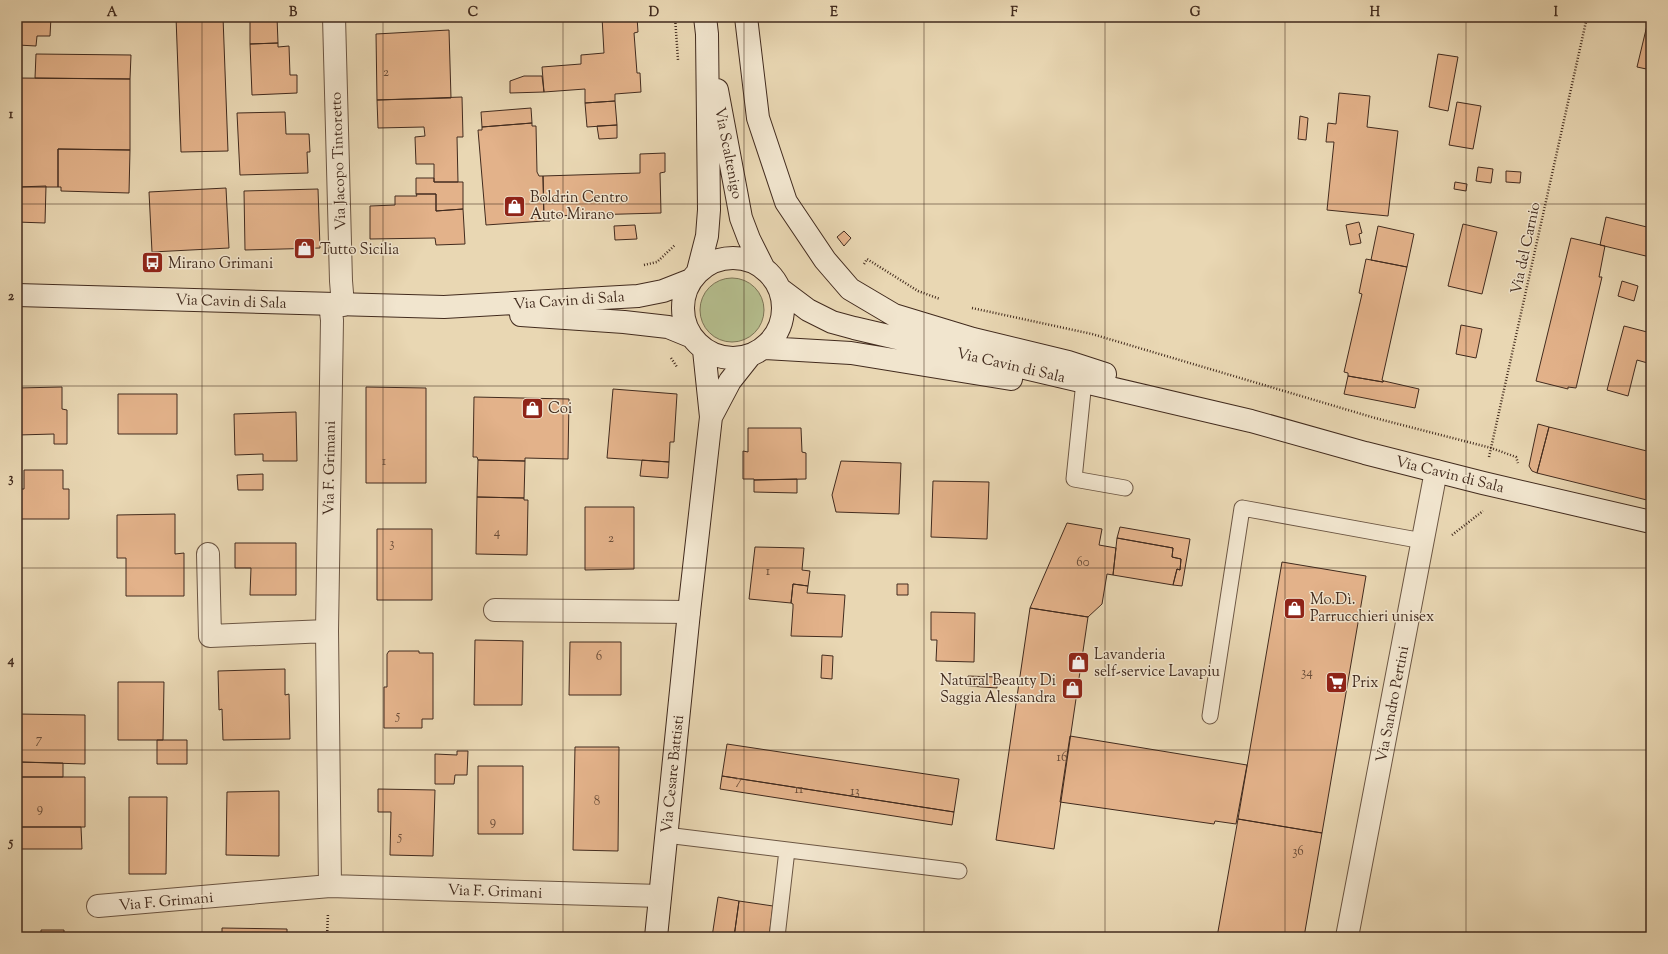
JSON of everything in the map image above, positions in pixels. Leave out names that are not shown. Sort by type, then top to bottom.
[{"type":"main road","name":"Via Jacopo Tintoretto","points":[[334,17],[336,305]]},
{"type":"main road","points":[[746,17],[758,118],[786,202],[825,260],[850,289],[894,315],[973,339],[1068,362],[1251,421]]},
{"type":"main road","name":"Via Scaltenigo","points":[[706,25],[741,218],[749,239],[763,267]]},
{"type":"main road","name":"Via Scaltenigo","points":[[694,276],[707,236],[709,210],[706,25]]},
{"type":"main road","points":[[730,258],[747,260],[763,267],[771,274],[780,289],[784,305],[783,321],[776,336],[757,353],[734,359],[718,357],[697,343],[683,318],[683,298],[694,276],[713,262],[730,258]]},
{"type":"main road","name":"Via Cavin di Sala","points":[[17,295],[444,307],[638,296],[663,291],[694,276]]},
{"type":"main road","name":"Via Cavin di Sala","points":[[780,289],[808,310],[832,322],[854,328],[1251,421],[1365,453],[1483,483],[1651,522]]},
{"type":"main road","name":"Via F. Grimani","points":[[330,886],[327,631],[332,320],[336,305]]},
{"type":"main road","name":"Via Cavin di Sala","points":[[444,307],[531,316],[668,327],[697,343]]},
{"type":"main road","name":"Via Cesare Battisti","points":[[656,937],[689,612],[711,417],[697,343]]},
{"type":"main road","name":"Via Cavin di Sala","points":[[757,353],[851,353],[916,362],[1251,421]]},
{"type":"main road","name":"Via Cesare Battisti","points":[[711,417],[730,381],[757,353]]},
{"type":"main road","name":"Via Sandro Pertini","points":[[1347,937],[1436,471]]},
{"type":"main road","points":[[208,554],[210,636],[327,631]]},
{"type":"main road","points":[[495,610],[689,612]]},
{"type":"main road","name":"Via F. Grimani","points":[[98,906],[330,886],[660,896]]},
{"type":"lane","points":[[1083,391],[1074,479],[1125,488]]},
{"type":"lane","points":[[1210,716],[1242,508],[1423,542]]},
{"type":"lane","points":[[666,835],[958,871]]},
{"type":"lane","points":[[777,937],[787,850]]},
{"type":"path","points":[[675,17],[677,36]]},
{"type":"path","name":"Via del Carnio","points":[[1483,483],[1587,17]]},
{"type":"path","points":[[638,266],[657,262],[673,248],[679,240]]},
{"type":"path","points":[[863,265],[867,259],[918,291],[946,301]]},
{"type":"path","points":[[968,308],[1092,334],[1375,418],[1491,448]]},
{"type":"path","points":[[666,354],[675,363],[678,369]]},
{"type":"green space","points":[[732,278],[750,284],[758,292],[764,310],[758,328],[750,336],[732,342],[714,336],[706,328],[700,310],[706,292],[714,284]]},
{"type":"building","points":[[19,17],[51,17],[50,36],[37,36],[36,46],[18,45]]},
{"type":"building","points":[[176,17],[223,17],[228,151],[181,152]]},
{"type":"building","points":[[250,17],[277,17],[278,43],[250,44]]},
{"type":"building","points":[[602,17],[637,17],[638,32],[634,33],[637,73],[640,73],[641,92],[615,94],[615,101],[585,103],[585,89],[544,92],[542,67],[581,64],[581,55],[604,53]]},
{"type":"building","points":[[1649,17],[1651,17],[1651,70],[1637,67]]},
{"type":"building","points":[[449,30],[451,98],[377,100],[376,34]]},
{"type":"building","points":[[278,43],[278,47],[289,46],[290,75],[297,75],[297,93],[252,95],[250,44]]},
{"type":"building","points":[[36,54],[131,55],[130,79],[35,78]]},
{"type":"building","points":[[1438,54],[1458,57],[1448,111],[1429,107]]},
{"type":"building","points":[[524,76],[542,76],[544,92],[510,93],[510,81]]},
{"type":"building","points":[[17,78],[130,79],[130,150],[58,149],[58,187],[17,187]]},
{"type":"building","points":[[1339,93],[1370,96],[1367,127],[1398,131],[1388,216],[1327,210],[1334,142],[1326,142],[1328,123],[1336,124]]},
{"type":"building","points":[[462,97],[463,137],[457,137],[458,182],[434,182],[434,164],[416,164],[415,137],[425,136],[424,127],[378,128],[377,100]]},
{"type":"building","points":[[615,101],[617,125],[587,127],[585,103]]},
{"type":"building","points":[[1457,102],[1481,106],[1473,149],[1449,145]]},
{"type":"building","points":[[531,108],[532,123],[482,127],[481,112]]},
{"type":"building","points":[[285,112],[286,134],[309,134],[310,152],[307,152],[308,173],[240,175],[237,113]]},
{"type":"building","points":[[1300,116],[1308,118],[1306,140],[1298,139]]},
{"type":"building","points":[[532,123],[532,126],[536,126],[537,172],[539,176],[543,176],[544,221],[486,225],[478,130],[482,130],[482,127]]},
{"type":"building","points":[[617,125],[617,138],[599,139],[597,126]]},
{"type":"building","points":[[58,149],[130,150],[129,193],[61,191],[61,187],[58,187]]},
{"type":"building","points":[[665,153],[665,172],[660,173],[661,213],[550,216],[550,221],[544,221],[543,176],[640,173],[640,154]]},
{"type":"building","points":[[1478,167],[1493,169],[1491,183],[1476,181]]},
{"type":"building","points":[[1506,171],[1521,172],[1520,183],[1506,182]]},
{"type":"building","points":[[416,178],[434,178],[434,182],[463,182],[463,209],[436,211],[436,194],[416,194]]},
{"type":"building","points":[[1455,182],[1467,184],[1466,191],[1454,189]]},
{"type":"building","points":[[46,186],[45,223],[17,222],[17,187]]},
{"type":"building","points":[[226,188],[229,248],[152,252],[149,192]]},
{"type":"building","points":[[318,189],[320,248],[245,250],[244,191]]},
{"type":"building","points":[[416,194],[436,194],[436,211],[463,209],[465,244],[436,245],[435,238],[370,239],[370,206],[395,205],[395,196],[417,196]]},
{"type":"building","points":[[1606,217],[1651,228],[1650,257],[1600,245]]},
{"type":"building","points":[[1359,222],[1362,233],[1359,234],[1361,243],[1350,245],[1346,225]]},
{"type":"building","points":[[1463,224],[1497,232],[1482,294],[1448,286]]},
{"type":"building","points":[[635,225],[637,239],[615,240],[614,226]]},
{"type":"building","points":[[1378,226],[1414,234],[1407,267],[1371,260]]},
{"type":"building","points":[[844,231],[851,238],[844,246],[837,237]]},
{"type":"building","points":[[1571,238],[1605,246],[1599,277],[1602,277],[1576,388],[1568,387],[1568,389],[1536,381]]},
{"type":"building","points":[[1366,259],[1407,267],[1382,380],[1384,381],[1383,382],[1348,376],[1348,373],[1344,372],[1362,294],[1359,293]]},
{"type":"building","points":[[1622,281],[1638,286],[1634,301],[1618,296]]},
{"type":"building","points":[[1461,325],[1482,329],[1476,358],[1456,354]]},
{"type":"building","points":[[1624,326],[1651,333],[1651,364],[1637,360],[1628,396],[1607,390]]},
{"type":"building","points":[[1348,376],[1384,381],[1419,389],[1415,408],[1344,394]]},
{"type":"building","points":[[62,387],[62,409],[67,410],[67,444],[54,444],[54,434],[18,435],[17,388]]},
{"type":"building","points":[[366,387],[426,388],[426,483],[366,483]]},
{"type":"building","points":[[613,389],[677,394],[674,442],[670,442],[669,462],[607,458]]},
{"type":"building","points":[[118,394],[177,394],[177,434],[118,434]]},
{"type":"building","points":[[474,397],[569,399],[568,459],[525,458],[525,461],[478,460],[477,457],[473,457]]},
{"type":"building","points":[[296,412],[297,461],[263,461],[263,454],[235,455],[234,414]]},
{"type":"building","points":[[1538,424],[1549,427],[1537,473],[1532,471],[1529,466]]},
{"type":"building","points":[[1549,427],[1651,452],[1651,501],[1537,473]]},
{"type":"building","points":[[748,428],[801,428],[802,452],[806,453],[806,479],[743,479],[743,451],[748,452]]},
{"type":"building","points":[[478,460],[525,461],[524,498],[477,497]]},
{"type":"building","points":[[642,460],[669,462],[668,478],[640,476]]},
{"type":"building","points":[[841,461],[901,463],[899,514],[836,512],[832,495]]},
{"type":"building","points":[[24,470],[63,470],[63,489],[69,489],[69,519],[18,519],[19,489],[24,489]]},
{"type":"building","points":[[263,474],[263,490],[238,490],[237,475]]},
{"type":"building","points":[[797,479],[797,493],[754,492],[754,480]]},
{"type":"building","points":[[933,481],[989,482],[987,539],[931,537]]},
{"type":"building","points":[[477,497],[524,498],[524,500],[528,500],[527,555],[476,554]]},
{"type":"building","points":[[585,507],[634,507],[634,569],[585,570]]},
{"type":"building","points":[[175,514],[175,554],[184,553],[184,596],[126,596],[126,558],[117,558],[117,515]]},
{"type":"building","points":[[1067,523],[1102,529],[1099,545],[1116,548],[1113,575],[1107,574],[1102,604],[1088,617],[1030,608]]},
{"type":"building","points":[[1120,527],[1190,539],[1182,586],[1173,585],[1177,569],[1180,570],[1181,559],[1172,557],[1173,548],[1117,538]]},
{"type":"building","points":[[377,529],[432,529],[432,600],[377,600]]},
{"type":"building","points":[[1117,538],[1173,548],[1172,557],[1181,559],[1180,570],[1177,569],[1173,585],[1113,575]]},
{"type":"building","points":[[235,543],[296,543],[296,595],[250,595],[251,568],[235,568]]},
{"type":"building","points":[[755,547],[804,548],[802,570],[810,571],[808,586],[793,584],[791,603],[749,599]]},
{"type":"building","points":[[1282,562],[1366,576],[1322,833],[1238,819]]},
{"type":"building","points":[[793,584],[808,586],[807,593],[845,595],[842,637],[791,636],[793,604],[791,603]]},
{"type":"building","points":[[897,584],[908,584],[908,595],[897,595]]},
{"type":"building","points":[[1030,608],[1088,617],[1054,849],[996,840]]},
{"type":"building","points":[[931,612],[975,613],[974,662],[936,661],[937,640],[931,640]]},
{"type":"building","points":[[475,640],[523,641],[522,705],[474,705]]},
{"type":"building","points":[[570,642],[621,642],[621,695],[569,695]]},
{"type":"building","points":[[389,651],[419,651],[419,653],[433,653],[433,719],[422,719],[422,728],[384,728],[384,687],[387,687],[387,654]]},
{"type":"building","points":[[822,655],[833,656],[832,679],[821,678]]},
{"type":"building","points":[[285,669],[285,695],[289,694],[290,739],[223,740],[222,709],[219,710],[218,671]]},
{"type":"building","points":[[968,676],[997,677],[997,688],[968,686]]},
{"type":"building","points":[[118,682],[164,682],[163,740],[118,740]]},
{"type":"building","points":[[18,714],[85,715],[85,764],[19,762]]},
{"type":"building","points":[[1070,736],[1247,765],[1236,824],[1215,821],[1214,824],[1060,802]]},
{"type":"building","points":[[157,740],[187,740],[187,764],[157,764]]},
{"type":"building","points":[[727,744],[959,779],[954,812],[722,776]]},
{"type":"building","points":[[575,747],[619,747],[618,851],[573,850]]},
{"type":"building","points":[[457,751],[468,751],[467,775],[455,775],[454,784],[435,784],[435,754],[457,755]]},
{"type":"building","points":[[19,762],[63,763],[63,777],[18,777]]},
{"type":"building","points":[[478,766],[523,766],[523,834],[478,834]]},
{"type":"building","points":[[722,776],[954,812],[952,825],[720,789]]},
{"type":"building","points":[[17,777],[85,777],[85,827],[17,827]]},
{"type":"building","points":[[378,789],[435,790],[433,856],[390,855],[391,812],[378,812]]},
{"type":"building","points":[[279,791],[279,856],[226,855],[227,792]]},
{"type":"building","points":[[129,797],[167,797],[166,874],[129,874]]},
{"type":"building","points":[[1238,819],[1322,833],[1304,937],[1217,937]]},
{"type":"building","points":[[18,827],[81,827],[82,849],[18,849]]},
{"type":"building","points":[[718,897],[739,901],[734,937],[712,937]]},
{"type":"building","points":[[739,901],[773,906],[769,937],[734,937]]},
{"type":"building","points":[[222,928],[287,929],[287,937],[148,937],[148,934],[222,936]]},
{"type":"building","points":[[41,930],[64,930],[64,937],[17,937],[17,935],[41,935]]},
{"type":"place","name":"Boldrin Centro Auto Mirano","points":[[514,206]]},
{"type":"place","name":"Tutto Sicilia","points":[[305,249]]},
{"type":"place","name":"Mirano Grimani","points":[[153,263]]},
{"type":"place","name":"Coi","points":[[532,408]]},
{"type":"place","name":"Mo.Dì. Parrucchieri unisex","points":[[1295,608]]},
{"type":"place","name":"Lavanderia self-service Lavapiu","points":[[1079,663]]},
{"type":"place","name":"Prix","points":[[1337,682]]},
{"type":"place","name":"Natural Beauty Di Saggia Alessandra","points":[[1072,689]]}]
